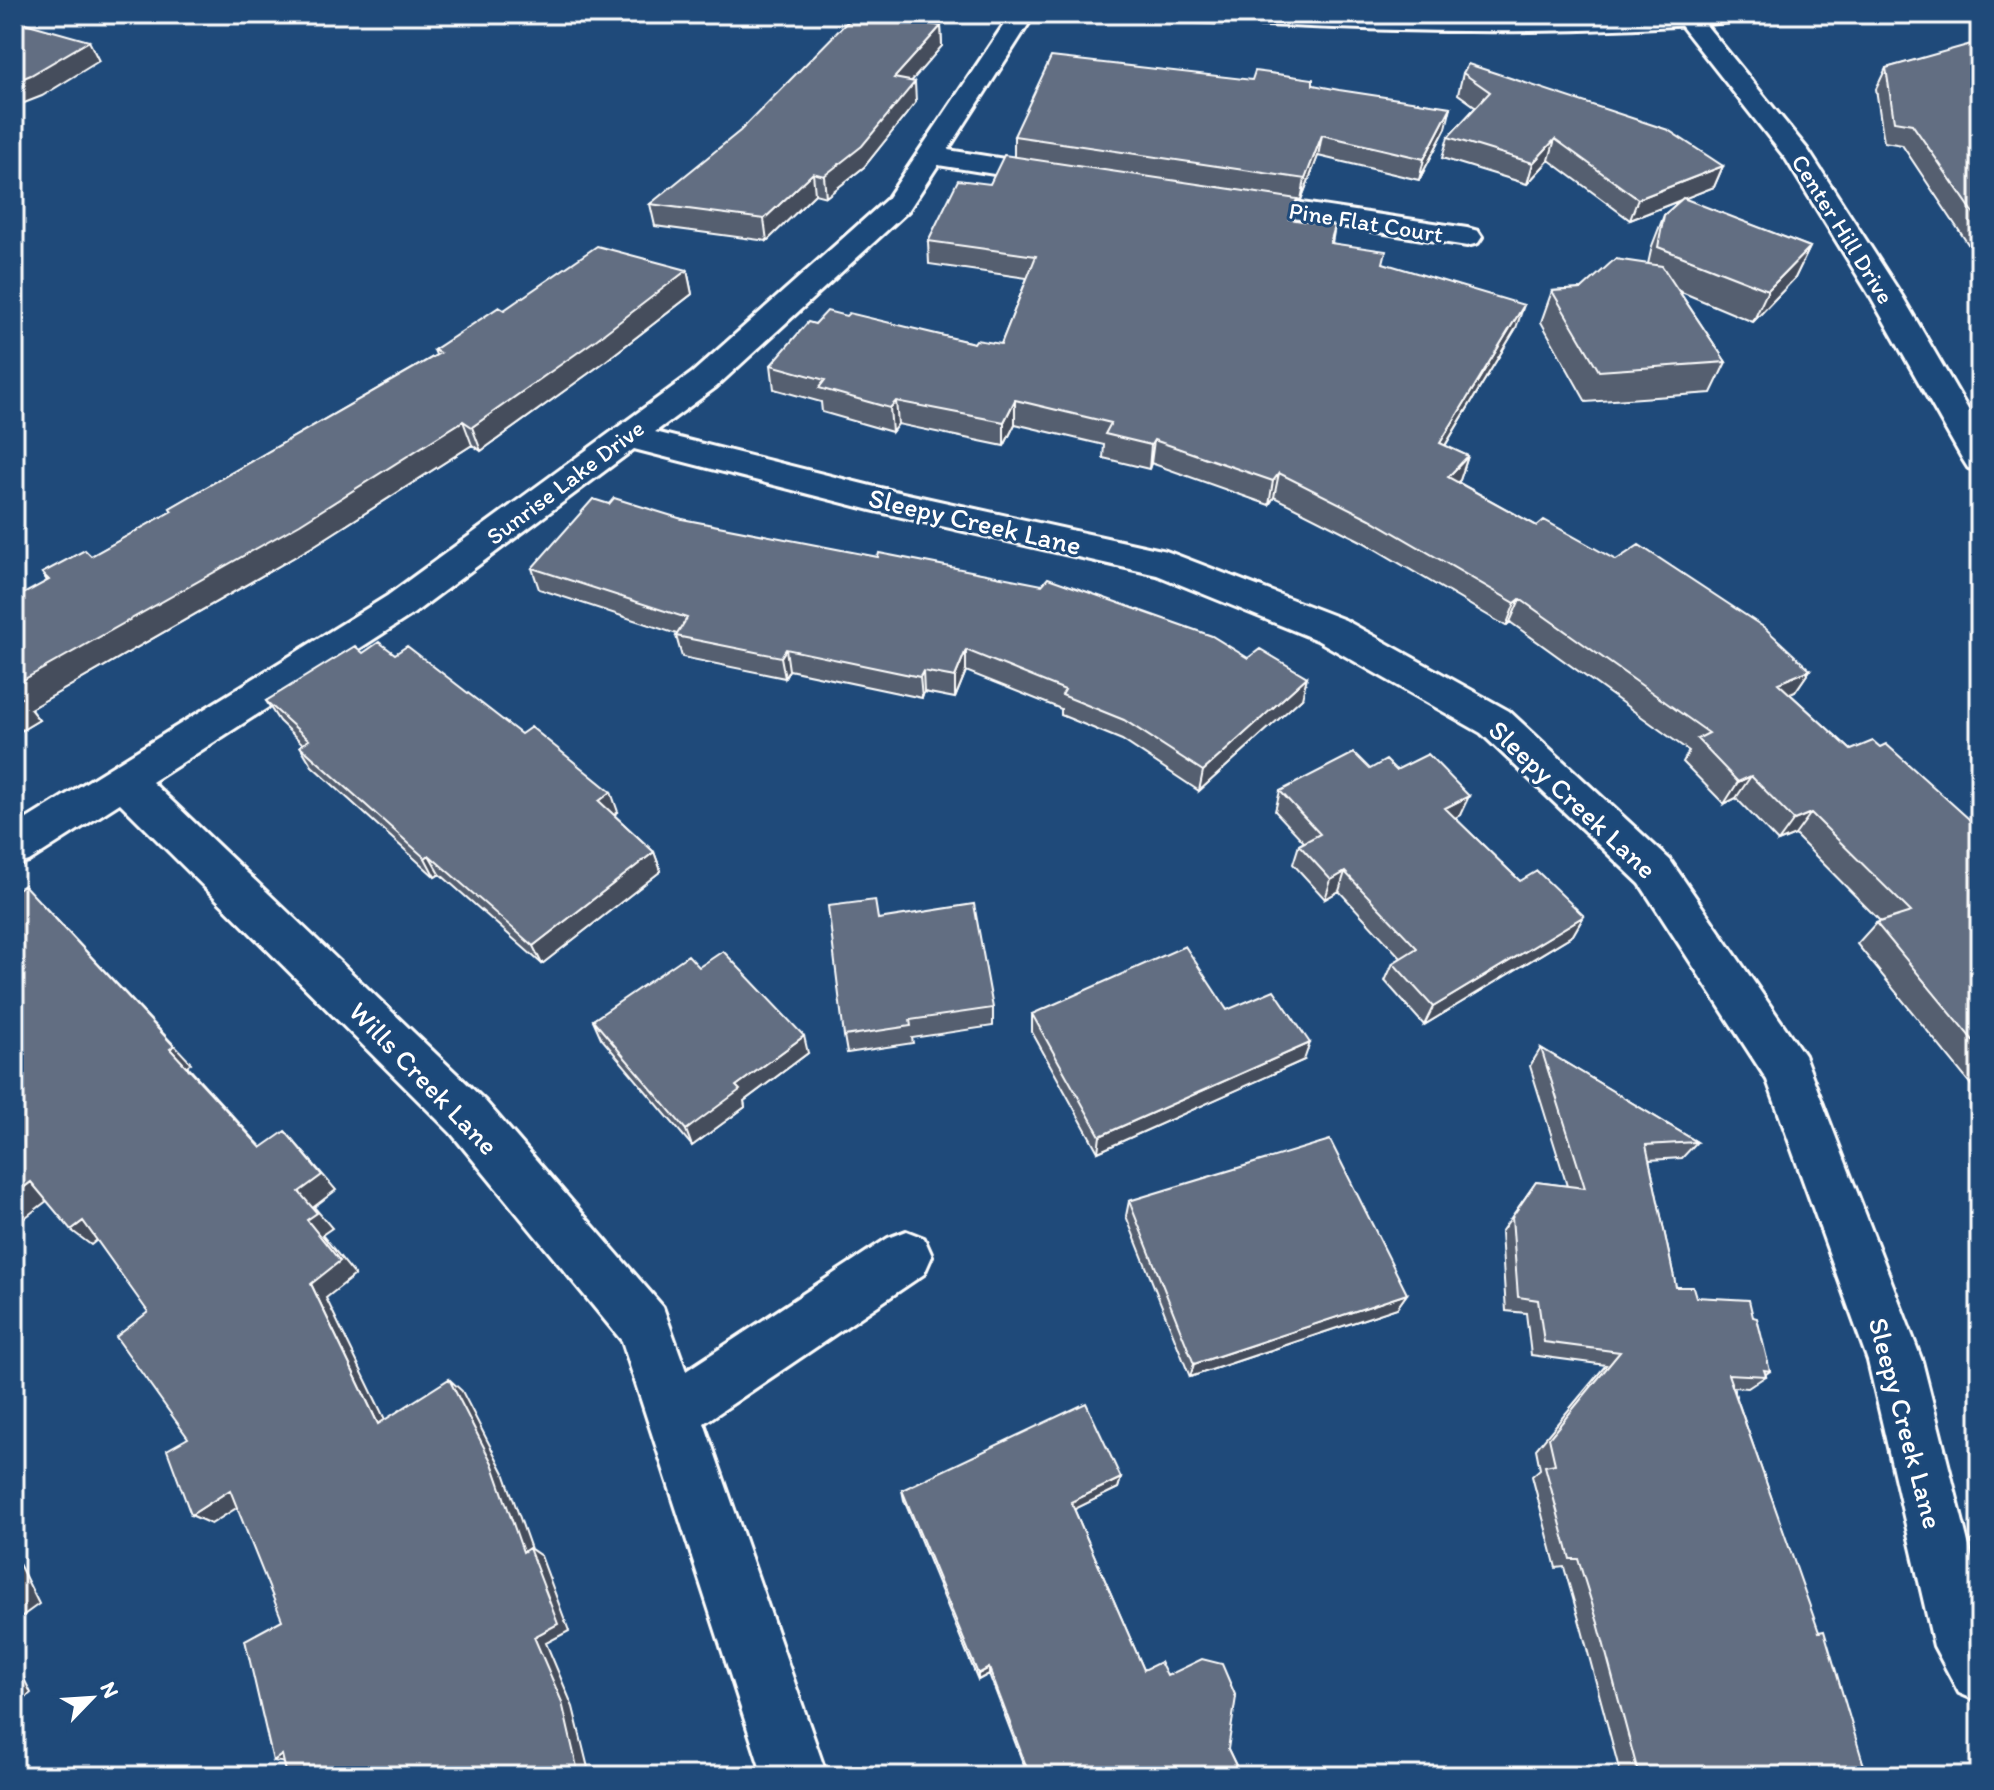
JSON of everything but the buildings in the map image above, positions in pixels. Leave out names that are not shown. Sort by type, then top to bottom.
[{"type":"street","name":"Sunrise Lake Drive","points":[[14,849],[400,605],[704,380],[898,205],[933,156],[1023,14]]},
{"type":"street","points":[[1194,14],[1460,26],[1743,14]]},
{"type":"street","name":"Center Hill Drive","points":[[1686,17],[1798,156],[1886,296],[1980,460]]},
{"type":"street","points":[[933,156],[1090,180]]},
{"type":"street","name":"Pine Flat Court","points":[[1215,199],[1467,237]]},
{"type":"street","name":"Sleepy Creek Lane","points":[[627,436],[871,498],[1166,564],[1331,630],[1495,722],[1655,872],[1787,1070],[1895,1361],[1964,1646],[1980,1672]]},
{"type":"street","name":"Wills Creek Lane","points":[[123,780],[468,1117],[644,1326],[795,1776]]},
{"type":"street","points":[[673,1412],[906,1256]]}]
